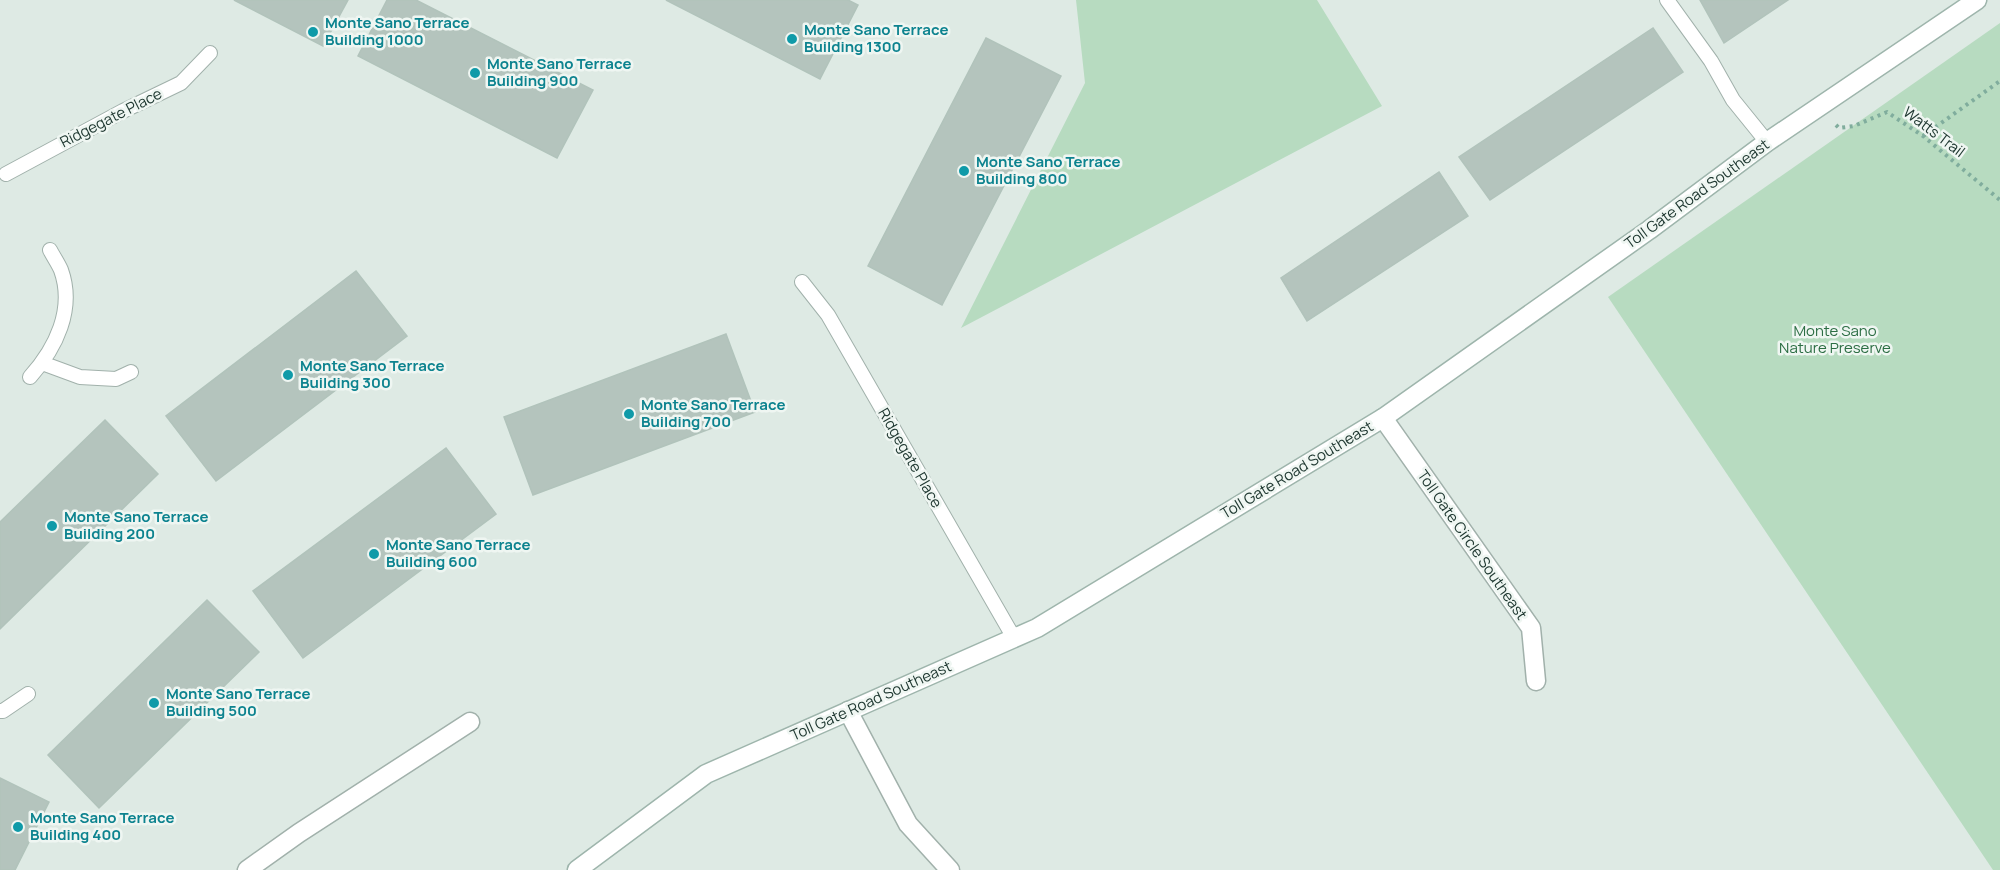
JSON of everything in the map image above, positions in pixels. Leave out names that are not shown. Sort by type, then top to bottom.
[{"type":"street","name":"Toll Gate Road Southeast","points":[[577,870],[706,774],[1037,628],[1383,418],[1649,230],[1767,142],[1977,0]]},
{"type":"street","name":"Toll Gate Circle Southeast","points":[[1383,418],[1531,628],[1536,681]]},
{"type":"street","points":[[848,711],[908,824],[950,870]]},
{"type":"street","points":[[247,870],[299,833],[470,722]]},
{"type":"lane","points":[[1667,0],[1711,61],[1733,100],[1767,142]]},
{"type":"lane","name":"Ridgegate Place","points":[[6,174],[123,111],[181,83],[210,53]]},
{"type":"lane","points":[[30,377],[57,339],[65,313],[66,288],[61,268],[50,250]]},
{"type":"lane","name":"Ridgegate Place","points":[[802,282],[828,315],[1014,638]]},
{"type":"lane","points":[[42,363],[80,377],[116,379],[131,372]]},
{"type":"lane","points":[[0,711],[28,694]]},
{"type":"path","points":[[1923,136],[2000,81]]},
{"type":"path","name":"Watts Trail","points":[[1823,104],[1839,128],[1854,126],[1887,112],[1923,136],[2000,200]]},
{"type":"green space","points":[[1076,0],[1317,0],[1382,106],[961,328],[1085,83]]},
{"type":"green space","name":"Monte Sano Nature Preserve","points":[[2000,23],[2000,870],[1993,870],[1608,297]]},
{"type":"building","name":"Monte Sano Terrace Building 1000","points":[[234,0],[348,0],[323,46]]},
{"type":"building","name":"Monte Sano Terrace Building 900","points":[[387,0],[416,0],[593,90],[557,158],[358,56]]},
{"type":"building","name":"Monte Sano Terrace Building 1300","points":[[666,0],[848,0],[858,5],[820,79]]},
{"type":"building","points":[[1700,0],[1788,0],[1724,43]]},
{"type":"building","points":[[1653,28],[1683,72],[1490,200],[1459,157]]},
{"type":"building","name":"Monte Sano Terrace Building 800","points":[[986,38],[1061,76],[942,305],[868,266]]},
{"type":"building","points":[[1439,172],[1468,216],[1307,321],[1281,278]]},
{"type":"building","name":"Monte Sano Terrace Building 300","points":[[356,271],[407,336],[216,481],[166,416]]},
{"type":"building","name":"Monte Sano Terrace Building 700","points":[[726,334],[755,412],[533,495],[504,417]]},
{"type":"building","name":"Monte Sano Terrace Building 200","points":[[105,420],[158,474],[0,629],[0,522]]},
{"type":"building","name":"Monte Sano Terrace Building 600","points":[[446,448],[496,514],[303,658],[253,591]]},
{"type":"building","name":"Monte Sano Terrace Building 500","points":[[207,600],[259,652],[99,808],[48,755]]},
{"type":"building","name":"Monte Sano Terrace Building 400","points":[[0,778],[49,802],[15,870],[0,870]]},
{"type":"place","name":"Monte Sano Terrace Building 1000","points":[[313,32]]},
{"type":"place","name":"Monte Sano Terrace Building 1300","points":[[792,39]]},
{"type":"place","name":"Monte Sano Terrace Building 900","points":[[475,73]]},
{"type":"place","name":"Monte Sano Terrace Building 800","points":[[964,171]]},
{"type":"place","name":"Monte Sano Terrace Building 300","points":[[288,375]]},
{"type":"place","name":"Monte Sano Terrace Building 700","points":[[629,414]]},
{"type":"place","name":"Monte Sano Terrace Building 200","points":[[52,526]]},
{"type":"place","name":"Monte Sano Terrace Building 600","points":[[374,554]]},
{"type":"place","name":"Monte Sano Terrace Building 500","points":[[154,703]]},
{"type":"place","name":"Monte Sano Terrace Building 400","points":[[18,827]]}]
